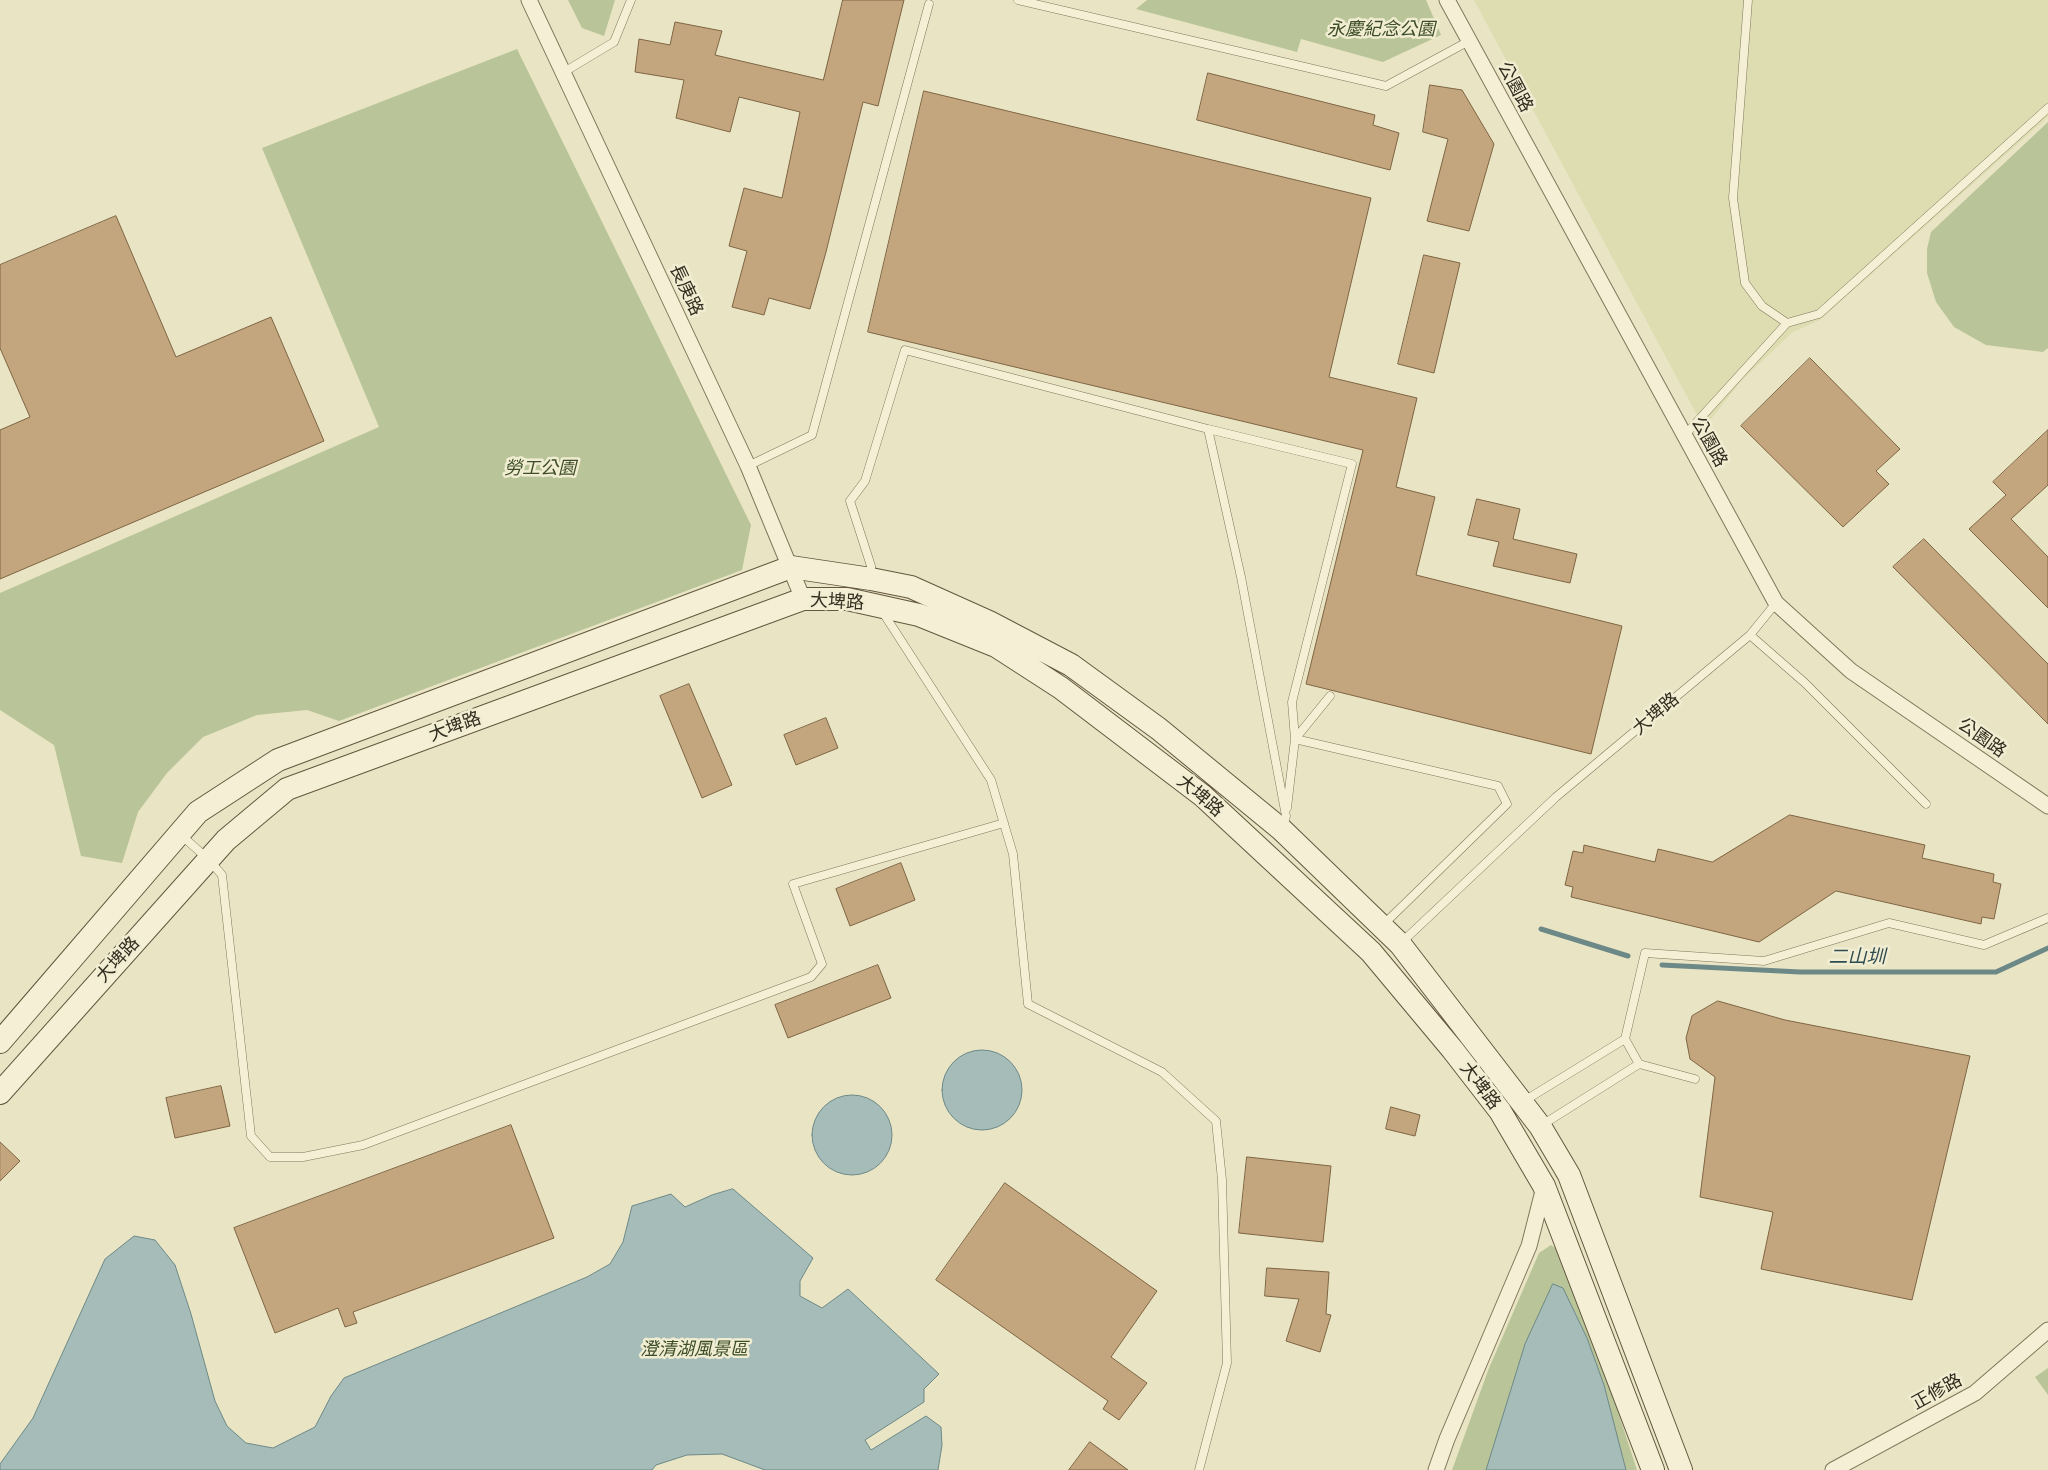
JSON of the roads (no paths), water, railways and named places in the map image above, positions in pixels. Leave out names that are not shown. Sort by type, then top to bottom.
[{"type":"main road","name":"大埤路","points":[[0,1042],[198,812],[278,760],[791,567],[871,579],[911,588],[989,622],[1071,665],[1159,729],[1284,823],[1400,944],[1540,1126],[1569,1175],[1681,1470]]},
{"type":"main road","name":"大埤路","points":[[0,1093],[208,859],[226,840],[287,789],[803,599],[847,599],[878,605],[919,615],[996,646],[1061,688],[1203,796],[1371,952],[1452,1049],[1500,1112],[1544,1186],[1653,1470]]},
{"type":"street","name":"長庚路","points":[[529,0],[748,466],[803,599]]},
{"type":"street","name":"公園路","points":[[1447,0],[1776,603],[1851,671],[2048,806]]},
{"type":"street","points":[[1436,1470],[1447,1439],[1529,1246],[1544,1186]]},
{"type":"street","name":"正修路","points":[[1833,1470],[1974,1393],[2048,1330]]},
{"type":"lane","points":[[564,72],[614,42],[631,0]]},
{"type":"lane","points":[[1018,0],[1386,86],[1469,41]]},
{"type":"lane","points":[[1748,0],[1733,198],[1745,283],[1762,306],[1787,324]]},
{"type":"lane","points":[[748,466],[812,435],[929,4]]},
{"type":"lane","points":[[1684,436],[1787,324],[1819,314],[2048,108]]},
{"type":"lane","points":[[871,579],[871,566],[850,501],[865,481],[906,350],[1208,429],[1352,464],[1292,702],[1295,739],[1284,823]]},
{"type":"lane","points":[[1208,429],[1241,577],[1284,823]]},
{"type":"lane","name":"大埤路","points":[[1400,944],[1556,797],[1750,635],[1776,603]]},
{"type":"lane","points":[[878,605],[991,780],[1013,854],[1028,1004],[1162,1072],[1216,1121],[1222,1180],[1226,1363],[1199,1470]]},
{"type":"lane","points":[[1750,635],[1804,683],[1926,804]]},
{"type":"lane","points":[[1295,739],[1330,696]]},
{"type":"lane","points":[[1295,739],[1498,786],[1507,804],[1382,927]]},
{"type":"lane","points":[[179,834],[222,874],[251,1136],[270,1157],[303,1157],[363,1145],[811,977],[822,964],[793,884],[1004,823]]},
{"type":"lane","points":[[1695,1079],[1639,1064],[1625,1040],[1645,953],[1764,962],[1889,923],[1984,945],[2048,918]]},
{"type":"lane","points":[[1522,1102],[1625,1040]]},
{"type":"lane","points":[[1540,1126],[1639,1064]]},
{"type":"water","points":[[982,1050],[997,1053],[1010,1062],[1019,1075],[1022,1090],[1019,1105],[1010,1118],[997,1127],[982,1130],[967,1127],[954,1118],[945,1105],[942,1090],[945,1075],[954,1062],[967,1053]]},
{"type":"water","points":[[852,1095],[867,1098],[880,1107],[889,1120],[892,1135],[889,1150],[880,1163],[867,1172],[852,1175],[837,1172],[824,1163],[815,1150],[812,1135],[815,1120],[824,1107],[837,1098]]},
{"type":"water","name":"澄清湖風景區","points":[[733,1189],[813,1258],[800,1281],[800,1296],[822,1308],[848,1289],[939,1374],[924,1389],[924,1402],[865,1440],[871,1450],[926,1416],[941,1427],[942,1445],[938,1470],[765,1470],[722,1454],[687,1455],[656,1465],[652,1470],[0,1470],[0,1464],[33,1418],[105,1259],[134,1236],[155,1240],[175,1265],[191,1314],[215,1401],[227,1426],[246,1443],[273,1448],[315,1427],[331,1396],[344,1378],[587,1277],[610,1264],[623,1242],[632,1206],[671,1194],[685,1207],[712,1195]]},
{"type":"water","points":[[1553,1284],[1563,1288],[1587,1338],[1604,1385],[1626,1470],[1486,1470],[1525,1344]]},
{"type":"waterway","name":"二山圳","points":[[1541,929],[1628,956]]},
{"type":"waterway","name":"二山圳","points":[[1662,965],[1800,972],[1996,972],[2048,948]]},
{"type":"park label","name":"永慶紀念公園","points":[[1381,30]]},
{"type":"park label","name":"勞工公園","points":[[540,469]]}]
